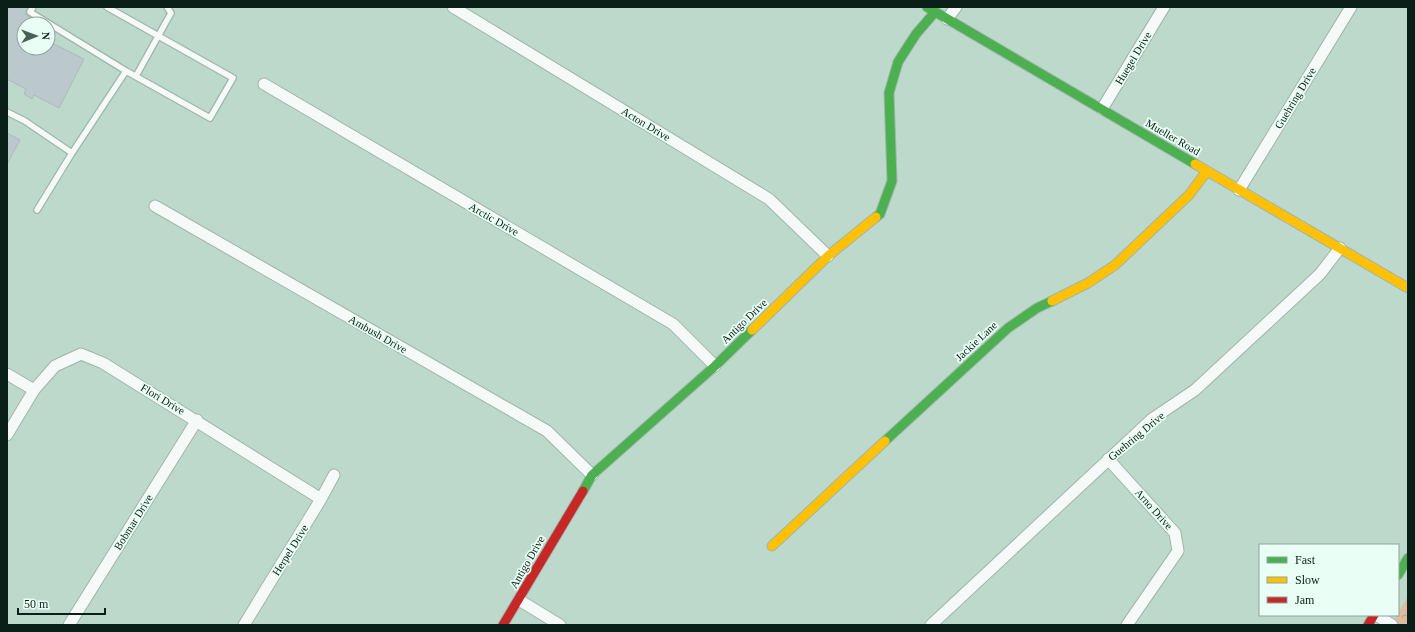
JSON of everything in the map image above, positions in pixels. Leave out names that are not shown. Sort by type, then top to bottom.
[{"type":"street","name":"Acton Drive","points":[[453,7],[769,199],[828,256]]},
{"type":"street","name":"Mueller Road","points":[[927,7],[1408,288]]},
{"type":"street","points":[[948,19],[956,7]]},
{"type":"street","name":"Huegel Drive","points":[[1102,109],[1164,7]]},
{"type":"street","name":"Guehring Drive","points":[[1239,190],[1351,7]]},
{"type":"street","name":"Antigo Drive","points":[[503,625],[592,475],[715,366],[828,256],[880,214],[892,181],[889,94],[898,62],[916,34],[935,12]]},
{"type":"street","name":"Arctic Drive","points":[[264,84],[673,324],[715,366]]},
{"type":"street","name":"Jackie Lane","points":[[772,546],[1008,328],[1037,308],[1088,283],[1115,265],[1189,195],[1207,171]]},
{"type":"street","name":"Ambush Drive","points":[[155,206],[547,432],[592,475]]},
{"type":"street","name":"Guehring Drive","points":[[931,625],[1152,419],[1195,390],[1320,274],[1340,248]]},
{"type":"street","name":"Flori Drive","points":[[7,435],[34,390],[55,366],[81,354],[103,363],[197,420],[321,499]]},
{"type":"street","points":[[7,374],[34,390]]},
{"type":"street","name":"Bobmar Drive","points":[[70,625],[197,420]]},
{"type":"street","name":"Arno Drive","points":[[1108,459],[1175,534],[1178,551],[1127,625]]},
{"type":"street","name":"Herpel Drive","points":[[244,625],[321,499],[334,475]]},
{"type":"street","points":[[1399,573],[1408,558]]},
{"type":"street","points":[[519,600],[560,625]]},
{"type":"street","points":[[1368,625],[1374,616]]},
{"type":"street","points":[[1377,616],[1392,625]]},
{"type":"lane","points":[[33,7],[30,12],[126,71],[210,118],[233,78],[107,7]]},
{"type":"lane","points":[[136,76],[171,13],[167,7]]},
{"type":"lane","points":[[38,210],[72,154],[126,71]]},
{"type":"lane","points":[[7,112],[25,121],[72,154]]},
{"type":"green space","points":[[1408,596],[1408,625],[1391,625],[1396,616],[1399,616],[1399,611]]},
{"type":"building","points":[[7,7],[28,7],[25,14],[28,16],[16,16],[16,56],[56,56],[56,45],[84,59],[59,108],[34,95],[32,99],[24,94],[26,89],[7,79]]},
{"type":"building","points":[[7,133],[20,140],[7,164]]},
{"type":"traffic: fast","points":[[927,7],[1195,164]]},
{"type":"traffic: fast","points":[[876,217],[880,214],[892,181],[889,93],[898,62],[916,34],[935,12]]},
{"type":"traffic: fast","points":[[885,441],[1008,328],[1037,308],[1052,301]]},
{"type":"traffic: fast","points":[[583,491],[592,475],[715,366],[752,330]]},
{"type":"traffic: fast","points":[[1399,573],[1408,558]]},
{"type":"traffic: slow","points":[[1195,164],[1408,288]]},
{"type":"traffic: slow","points":[[1052,301],[1088,283],[1115,265],[1189,195],[1207,171]]},
{"type":"traffic: slow","points":[[752,330],[828,256],[876,217]]},
{"type":"traffic: slow","points":[[772,546],[885,441]]},
{"type":"traffic: jam","points":[[503,625],[583,491]]},
{"type":"traffic: jam","points":[[1368,625],[1373,616]]}]
